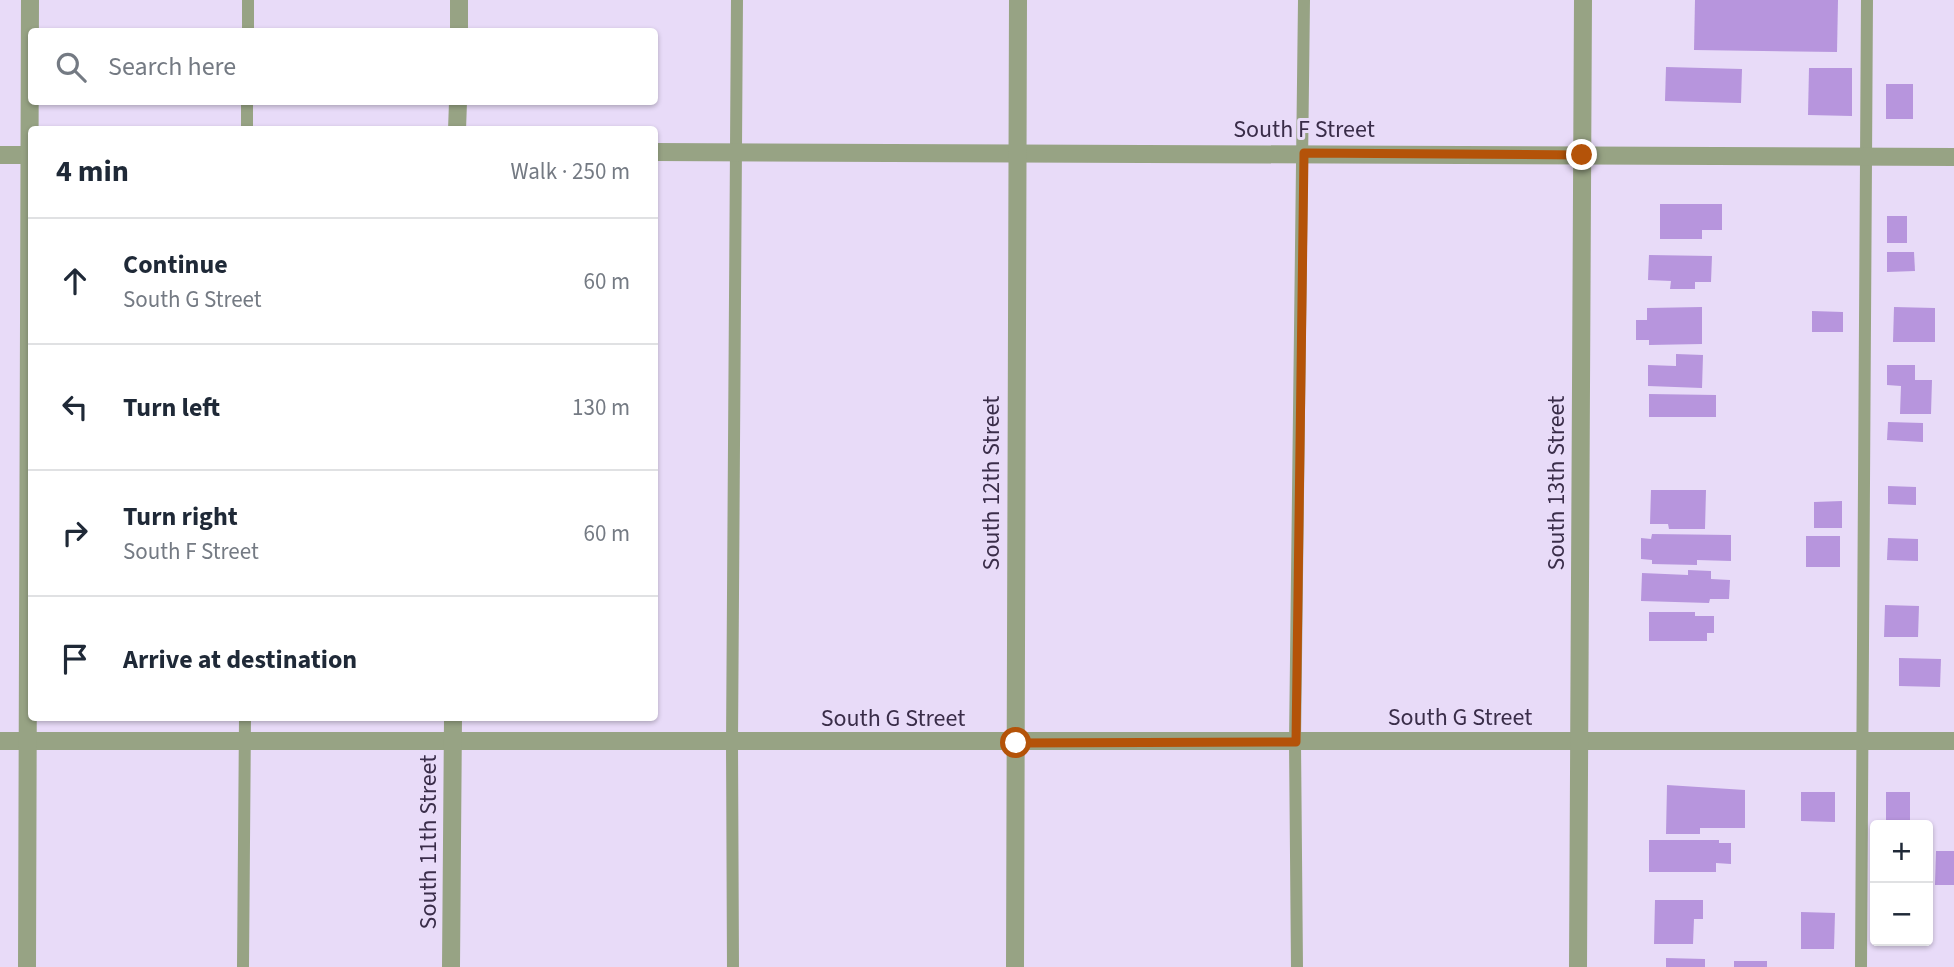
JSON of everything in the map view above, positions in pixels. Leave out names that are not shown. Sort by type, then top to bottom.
[{"type":"street","points":[[30,0],[30,28]]},
{"type":"street","points":[[459,0],[459,28]]},
{"type":"street","name":"South 12th Street","points":[[1015,967],[1018,0]]},
{"type":"street","name":"South 13th Street","points":[[1578,967],[1583,0]]},
{"type":"street","points":[[31,105],[31,126]]},
{"type":"street","points":[[457,126],[458,105]]},
{"type":"street","name":"South F Street","points":[[658,152],[1017,151],[1954,157]]},
{"type":"street","points":[[0,155],[28,155]]},
{"type":"street","points":[[27,967],[29,721]]},
{"type":"street","name":"South 11th Street","points":[[451,967],[453,721]]},
{"type":"street","name":"South G Street","points":[[0,741],[1954,741]]},
{"type":"lane","points":[[248,0],[248,28]]},
{"type":"lane","points":[[733,967],[737,0]]},
{"type":"lane","points":[[1297,967],[1296,742],[1304,0]]},
{"type":"lane","points":[[1861,967],[1867,0]]},
{"type":"lane","points":[[247,105],[247,126]]},
{"type":"lane","points":[[243,967],[245,721]]},
{"type":"building","points":[[1695,0],[1838,0],[1837,52],[1694,50]]},
{"type":"building","points":[[1666,67],[1742,69],[1741,103],[1665,101]]},
{"type":"building","points":[[1809,68],[1852,68],[1852,116],[1808,115]]},
{"type":"building","points":[[1886,84],[1913,84],[1913,119],[1886,119]]},
{"type":"building","points":[[1660,204],[1722,204],[1722,230],[1702,230],[1702,239],[1660,239]]},
{"type":"building","points":[[1887,216],[1907,216],[1907,243],[1887,243]]},
{"type":"building","points":[[1887,252],[1914,252],[1915,271],[1887,272]]},
{"type":"building","points":[[1649,255],[1712,256],[1711,282],[1695,282],[1695,289],[1670,289],[1671,281],[1648,280]]},
{"type":"building","points":[[1702,307],[1702,344],[1649,345],[1649,340],[1636,340],[1636,320],[1647,320],[1647,308]]},
{"type":"building","points":[[1894,307],[1935,308],[1935,342],[1893,342]]},
{"type":"building","points":[[1812,311],[1843,312],[1843,332],[1812,332]]},
{"type":"building","points":[[1676,354],[1703,355],[1702,388],[1648,386],[1648,365],[1676,366]]},
{"type":"building","points":[[1887,365],[1915,365],[1915,380],[1932,380],[1931,414],[1900,414],[1901,386],[1887,385]]},
{"type":"building","points":[[1649,394],[1716,395],[1716,417],[1649,417]]},
{"type":"building","points":[[1888,422],[1923,423],[1923,442],[1887,440]]},
{"type":"building","points":[[1888,486],[1916,487],[1916,505],[1888,504]]},
{"type":"building","points":[[1651,490],[1706,490],[1705,529],[1669,529],[1668,524],[1650,524]]},
{"type":"building","points":[[1842,501],[1842,528],[1814,528],[1814,502]]},
{"type":"building","points":[[1652,534],[1731,535],[1731,561],[1697,560],[1697,565],[1652,564],[1652,560],[1641,559],[1641,538],[1651,539]]},
{"type":"building","points":[[1806,536],[1840,536],[1840,567],[1806,567]]},
{"type":"building","points":[[1888,538],[1918,539],[1918,561],[1887,560]]},
{"type":"building","points":[[1688,570],[1711,571],[1711,579],[1730,580],[1729,599],[1710,599],[1709,603],[1641,601],[1642,573],[1688,575]]},
{"type":"building","points":[[1885,605],[1919,606],[1918,637],[1884,637]]},
{"type":"building","points":[[1649,612],[1695,612],[1695,616],[1714,616],[1714,633],[1707,633],[1707,641],[1649,641]]},
{"type":"building","points":[[1899,658],[1941,659],[1940,687],[1899,686]]},
{"type":"building","points":[[1667,785],[1745,790],[1745,828],[1700,828],[1700,834],[1666,834]]},
{"type":"building","points":[[1801,792],[1835,792],[1835,822],[1801,821]]},
{"type":"building","points":[[1886,792],[1910,792],[1910,820],[1886,820]]},
{"type":"building","points":[[1649,840],[1719,840],[1719,843],[1731,843],[1731,864],[1716,863],[1716,872],[1649,872]]},
{"type":"building","points":[[1936,851],[1954,851],[1954,885],[1935,885]]},
{"type":"building","points":[[1655,900],[1703,900],[1703,919],[1694,919],[1693,944],[1654,944]]},
{"type":"building","points":[[1801,912],[1835,913],[1834,949],[1801,949]]},
{"type":"building","points":[[1666,958],[1705,959],[1705,967],[1666,967]]},
{"type":"building","points":[[1734,961],[1767,961],[1767,967],[1734,967]]},
{"type":"route","points":[[1016,743],[1296,742],[1304,153],[1582,155]]}]
